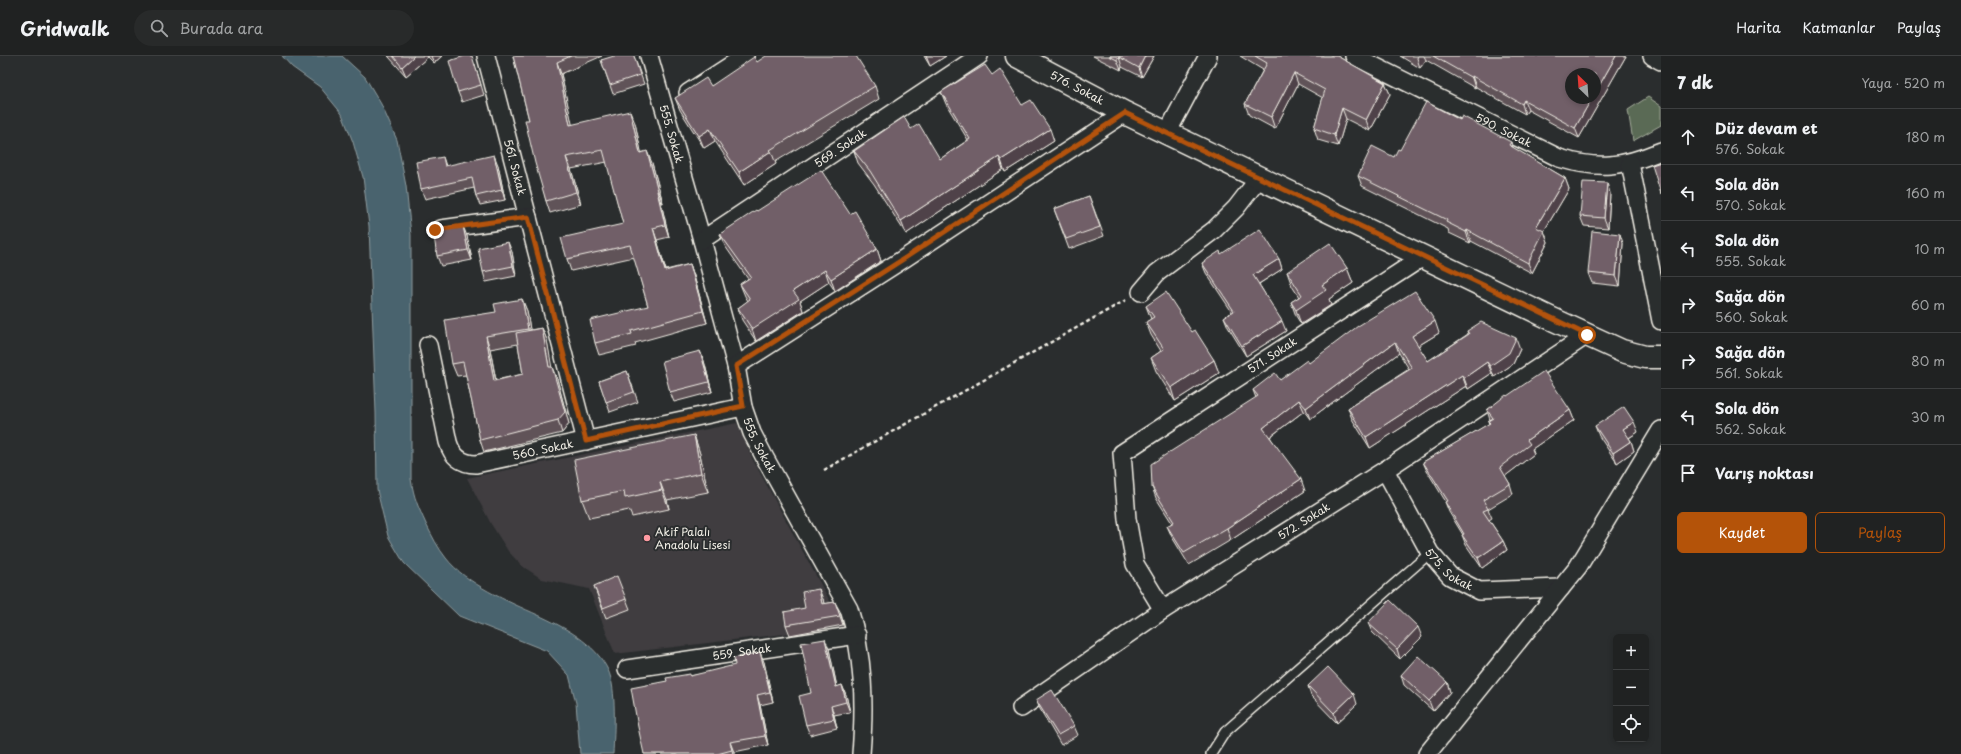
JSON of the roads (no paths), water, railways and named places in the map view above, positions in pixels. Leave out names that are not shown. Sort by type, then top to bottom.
[{"type":"street","name":"561. Sokak","points":[[486,56],[586,441]]},
{"type":"street","name":"555. Sokak","points":[[649,56],[665,108],[736,366],[743,406],[765,458],[849,609],[857,635],[862,662],[864,721],[861,754]]},
{"type":"street","points":[[665,108],[745,56]]},
{"type":"street","name":"569. Sokak","points":[[702,240],[979,56]]},
{"type":"street","name":"576. Sokak","points":[[1017,56],[1125,113],[1587,335],[1622,351],[1645,357],[1661,358]]},
{"type":"street","points":[[1167,133],[1208,56]]},
{"type":"street","name":"590. Sokak","points":[[1354,56],[1559,158],[1581,164],[1602,166],[1630,163],[1661,151]]},
{"type":"street","points":[[1652,56],[1661,61]]},
{"type":"street","points":[[736,366],[905,258],[1125,113]]},
{"type":"street","points":[[1630,163],[1661,321]]},
{"type":"street","points":[[1141,292],[1157,273],[1214,230],[1236,208],[1260,177]]},
{"type":"street","points":[[435,230],[528,217]]},
{"type":"street","name":"571. Sokak","points":[[1163,610],[1135,564],[1127,519],[1122,453],[1423,257]]},
{"type":"street","name":"572. Sokak","points":[[1022,708],[1163,610],[1385,470],[1587,335]]},
{"type":"street","name":"560. Sokak","points":[[428,345],[448,442],[454,454],[467,464],[476,464],[586,441],[743,406]]},
{"type":"street","points":[[1427,754],[1578,567],[1661,430]]},
{"type":"street","name":"575. Sokak","points":[[1385,470],[1430,553],[1450,576],[1479,591],[1561,588]]},
{"type":"street","name":"559. Sokak","points":[[627,669],[857,635]]},
{"type":"lane","points":[[1211,754],[1225,732],[1430,553]]},
{"type":"water","points":[[282,56],[342,56],[365,77],[381,104],[397,140],[406,186],[411,235],[411,479],[415,497],[426,524],[435,542],[446,558],[465,576],[476,584],[548,620],[578,637],[602,660],[608,670],[613,688],[613,754],[580,754],[576,703],[569,675],[547,651],[459,616],[404,563],[388,536],[377,490],[376,413],[369,226],[363,177],[353,142],[342,114],[320,87],[292,67]]},
{"type":"place","name":"Akif Palalı Anadolu Lisesi","points":[[647,538]]}]
